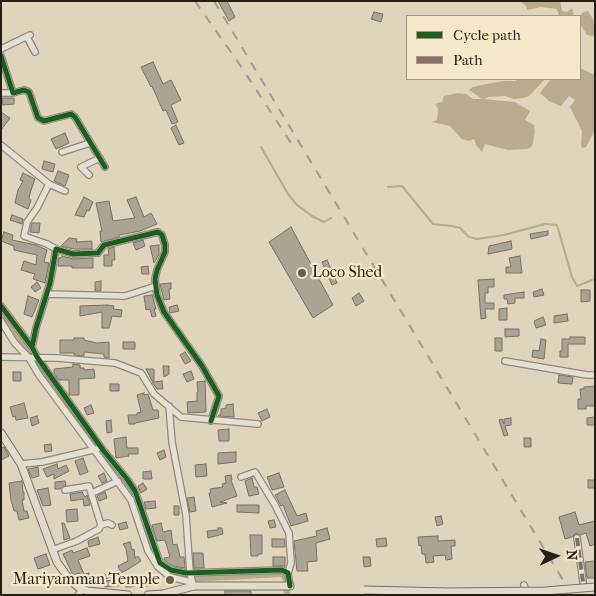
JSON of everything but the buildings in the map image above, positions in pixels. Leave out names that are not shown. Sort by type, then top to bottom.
[{"type":"main road","points":[[1,433],[21,464],[52,550],[68,579],[80,593],[128,595]]},
{"type":"main road","points":[[148,595],[163,594],[193,584],[286,586]]},
{"type":"main road","points":[[364,590],[449,592],[545,591],[595,587]]},
{"type":"street","points":[[1,49],[28,36],[35,52]]},
{"type":"street","points":[[1,56],[13,93]]},
{"type":"street","points":[[1,93],[13,93],[24,90],[29,92],[38,118],[44,121],[71,114],[75,116],[105,167]]},
{"type":"street","points":[[62,152],[90,143]]},
{"type":"street","points":[[1,145],[49,184],[65,191]]},
{"type":"street","points":[[90,174],[81,166],[100,158]]},
{"type":"street","points":[[49,184],[37,208],[27,222],[24,236],[72,254],[98,253],[104,245],[158,232],[162,235],[165,252],[157,270],[157,295],[164,312],[202,366],[219,396],[211,420]]},
{"type":"street","points":[[32,346],[47,294],[56,249]]},
{"type":"street","points":[[47,294],[125,296],[156,286]]},
{"type":"street","points":[[1,306],[32,346],[37,357],[135,491],[160,562],[171,570],[190,573],[282,570],[288,573]]},
{"type":"street","points":[[1,321],[14,342],[29,358],[39,375],[131,500],[148,551],[158,567],[170,577],[193,584]]},
{"type":"street","points":[[1,357],[37,357],[115,363],[141,373],[154,394],[181,417],[258,424]]},
{"type":"street","points":[[505,361],[595,375]]},
{"type":"street","points":[[169,406],[172,442],[186,515],[190,573],[193,584]]},
{"type":"street","points":[[21,464],[42,462],[95,451],[101,446]]},
{"type":"street","points":[[241,477],[255,472],[289,534],[291,563],[286,586]]},
{"type":"street","points":[[92,493],[118,481]]},
{"type":"street","points":[[65,490],[89,486],[101,525]]},
{"type":"street","points":[[52,550],[77,541],[99,529],[101,525],[108,523],[112,525]]},
{"type":"street","points":[[577,538],[583,582]]},
{"type":"street","points":[[525,585],[527,595]]},
{"type":"street","points":[[426,588],[427,595]]},
{"type":"shaded area","points":[[520,1],[560,1],[562,11],[567,12],[572,8],[574,15],[559,15],[557,9],[541,7],[527,10],[526,6]]},
{"type":"shaded area","points":[[588,11],[595,22],[595,35],[587,35],[581,26],[581,14]]},
{"type":"shaded area","points":[[581,68],[595,75],[595,130],[586,147],[582,148],[582,131],[570,107],[575,100],[569,96],[561,106],[549,101],[540,93],[550,80],[581,80]]},
{"type":"shaded area","points":[[544,80],[529,96],[523,98],[514,99],[505,96],[484,99],[515,102],[530,111],[525,120],[534,125],[535,132],[532,146],[528,149],[508,150],[485,144],[482,152],[474,139],[469,141],[462,139],[450,126],[432,122],[437,120],[438,109],[435,104],[442,102],[444,96],[458,93],[466,94],[473,99],[482,99],[469,90],[481,85]]},
{"type":"waterway","points":[[261,147],[288,194],[297,205],[324,222],[331,218]]},
{"type":"waterway","points":[[388,187],[402,186],[433,224],[460,228],[469,237],[477,239],[504,235],[545,224],[557,225],[572,277],[577,286],[595,279]]},
{"type":"waterway","points":[[1,313],[96,445]]},
{"type":"waterway","points":[[102,453],[137,504],[155,556]]},
{"type":"waterway","points":[[163,568],[180,577],[192,579],[282,574],[286,579],[287,595]]},
{"type":"railway","points":[[195,1],[293,146]]},
{"type":"railway","points":[[214,1],[572,595]]},
{"type":"marked path","points":[[577,538],[583,582]]},
{"type":"cycle path","points":[[1,56],[13,93],[24,90],[29,92],[38,118],[44,121],[71,114],[75,117],[105,167]]},
{"type":"cycle path","points":[[32,347],[50,283],[56,249],[73,254],[98,253],[104,245],[158,232],[162,235],[165,252],[155,279],[157,295],[164,312],[202,366],[219,396],[211,421]]},
{"type":"cycle path","points":[[1,306],[32,347],[37,357],[103,450],[135,491],[160,563],[171,570],[186,573],[282,570],[288,573],[290,586]]},
{"type":"place","name":"Loco Shed","points":[[302,273]]},
{"type":"place","name":"Mariyamman Temple","points":[[170,580]]}]
